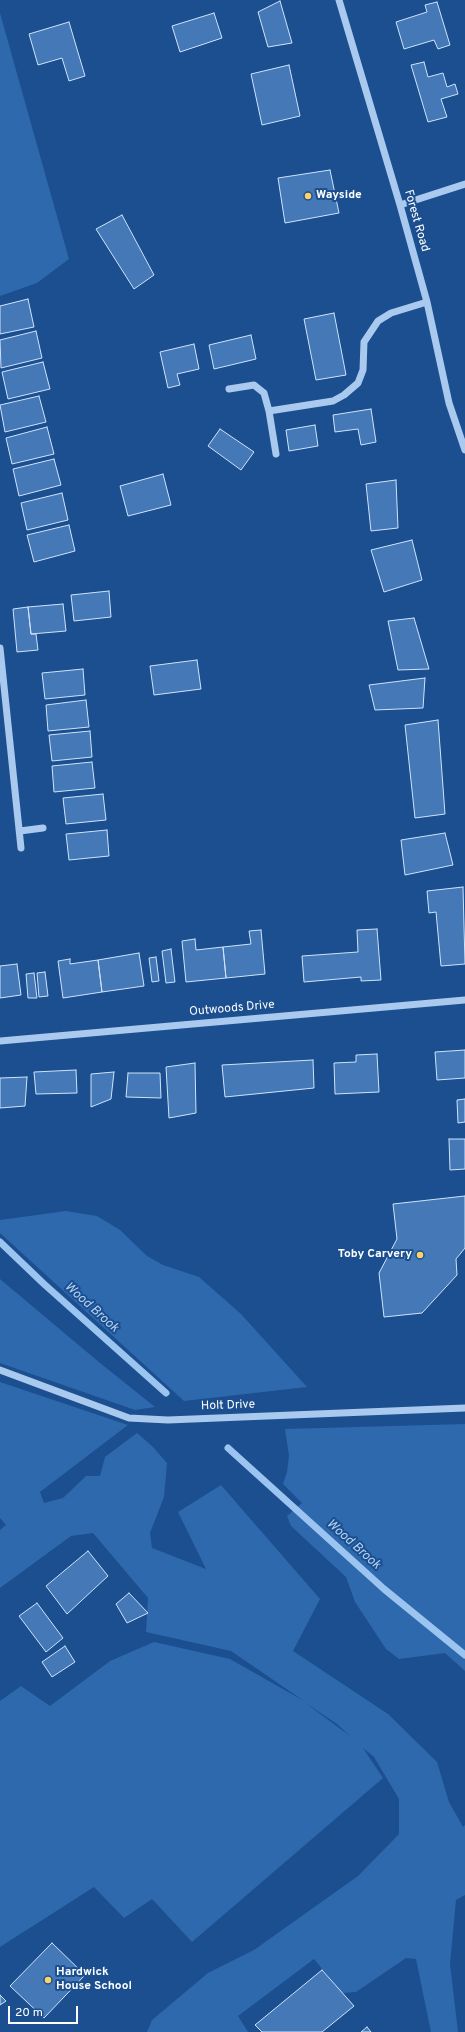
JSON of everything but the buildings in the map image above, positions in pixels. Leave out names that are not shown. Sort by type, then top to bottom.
[{"type":"street","name":"Forest Road","points":[[339,0],[400,205],[427,302],[449,403],[465,450]]},
{"type":"street","points":[[400,205],[465,184]]},
{"type":"street","points":[[270,411],[333,401],[344,395],[358,384],[363,370],[364,342],[378,321],[392,313],[427,302]]},
{"type":"street","points":[[229,389],[246,385],[254,385],[260,388],[264,393],[270,411],[276,454]]},
{"type":"street","points":[[0,648],[21,848]]},
{"type":"street","points":[[20,831],[43,828]]},
{"type":"street","name":"Outwoods Drive","points":[[0,1041],[465,1000]]},
{"type":"street","name":"Holt Drive","points":[[0,1370],[129,1418],[168,1420],[465,1408]]},
{"type":"shaded area","points":[[0,13],[69,259],[37,283],[0,296]]},
{"type":"shaded area","points":[[66,1211],[97,1216],[120,1230],[147,1256],[163,1265],[199,1277],[241,1314],[307,1387],[184,1401],[0,1233],[0,1220]]},
{"type":"shaded area","points":[[0,1279],[155,1407],[135,1410],[0,1363]]},
{"type":"shaded area","points":[[0,1382],[128,1425],[40,1492],[44,1503],[63,1498],[86,1476],[100,1476],[105,1457],[137,1433],[152,1446],[167,1463],[164,1497],[150,1533],[152,1548],[206,1569],[178,1512],[221,1485],[320,1599],[293,1651],[388,1714],[437,1762],[449,1802],[463,1827],[465,1825],[465,1895],[456,1900],[450,1964],[458,2032],[431,2032],[416,1959],[406,1958],[356,1992],[342,1993],[314,1959],[238,2016],[248,2032],[147,2032],[152,2020],[208,1973],[254,1950],[358,1876],[399,1834],[399,1799],[374,1757],[363,1748],[383,1778],[192,1942],[152,1899],[124,1918],[94,1887],[0,1947],[0,1701],[21,1686],[50,1706],[110,1661],[154,1642],[230,1659],[304,1701],[231,1651],[146,1632],[148,1598],[93,1533],[71,1536],[0,1588],[0,1530],[6,1525],[0,1518]],"holes":[[[304,1702],[337,1724],[350,1736]]]},
{"type":"shaded area","points":[[465,1424],[465,1671],[445,1653],[399,1659],[386,1649],[355,1602],[346,1577],[291,1526],[287,1516],[302,1503],[283,1484],[287,1472],[289,1456],[285,1429]]},
{"type":"waterway","name":"Wood Brook","points":[[0,1242],[44,1284],[166,1393]]},
{"type":"waterway","name":"Wood Brook","points":[[228,1448],[384,1589],[465,1655]]},
{"type":"place","name":"Wayside","points":[[308,196]]},
{"type":"place","name":"Toby Carvery","points":[[420,1255]]},
{"type":"place","name":"Hardwick House School","points":[[48,1980]]}]
